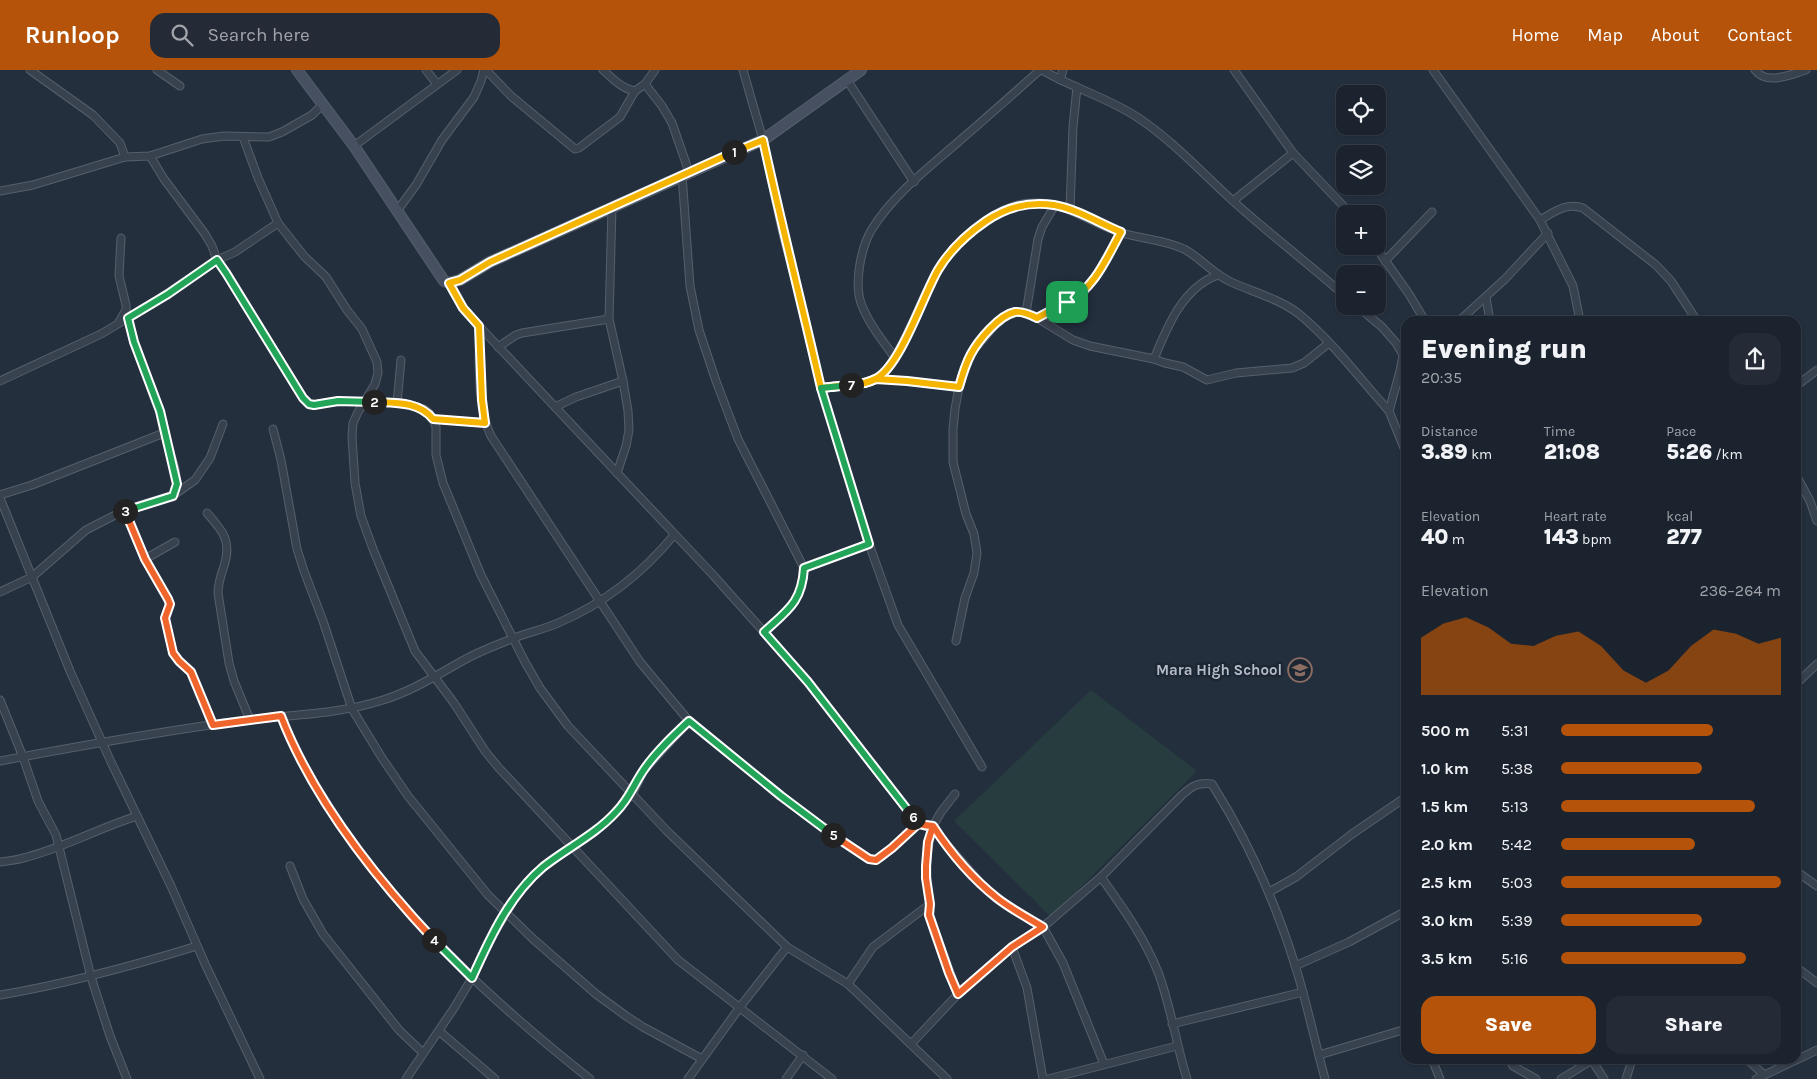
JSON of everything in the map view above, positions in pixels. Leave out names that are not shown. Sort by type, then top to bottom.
[{"type":"street","points":[[30,70],[93,115],[120,143],[125,157]]},
{"type":"street","points":[[157,70],[180,86]]},
{"type":"street","points":[[297,70],[354,146],[444,281],[449,283],[463,308],[764,632],[808,682],[918,824],[933,826],[941,838],[984,887],[998,899],[1043,927],[1063,963],[1104,1064]]},
{"type":"street","points":[[426,70],[437,84]]},
{"type":"street","points":[[354,146],[457,70]]},
{"type":"street","points":[[397,211],[416,185],[442,140],[474,97],[485,70],[511,96],[576,150],[620,117],[634,91],[645,84],[655,70]]},
{"type":"street","points":[[603,70],[623,86],[634,91]]},
{"type":"street","points":[[743,70],[763,140],[783,234],[821,388],[869,544],[898,624],[982,767]]},
{"type":"street","points":[[449,283],[460,280],[490,262],[763,140],[860,70]]},
{"type":"street","points":[[895,358],[860,302],[859,278],[862,252],[872,230],[892,204],[914,182],[1041,70],[1115,104],[1138,118],[1164,138],[1233,201],[1336,288]]},
{"type":"street","points":[[1060,80],[1063,70]]},
{"type":"street","points":[[1234,70],[1293,152],[1342,205]]},
{"type":"street","points":[[1433,70],[1548,233],[1574,286],[1579,316]]},
{"type":"street","points":[[1755,70],[1765,78],[1778,78],[1806,70]]},
{"type":"street","points":[[847,80],[914,182]]},
{"type":"street","points":[[645,84],[672,123],[686,174],[690,286],[699,330],[738,439],[804,568],[803,584],[797,599],[764,632]]},
{"type":"street","points":[[1070,209],[1073,126],[1077,87]]},
{"type":"street","points":[[0,191],[33,185],[125,157],[150,156],[202,140],[224,136],[269,137],[312,115],[323,104]]},
{"type":"street","points":[[243,137],[258,178],[278,223],[304,256],[326,277],[347,310],[362,328],[377,362],[378,373],[375,384],[363,401],[353,423],[355,483],[361,516],[373,550],[410,641],[422,662],[436,678],[494,762],[678,960],[832,1079]]},
{"type":"street","points":[[1233,201],[1293,152]]},
{"type":"street","points":[[150,156],[205,234],[217,260],[303,398],[309,404],[314,405],[338,401],[397,403],[424,409],[433,419],[436,427],[436,455],[443,483],[481,575],[512,639],[540,688],[568,726],[715,878],[787,947],[848,984],[947,1079]]},
{"type":"street","points":[[821,388],[865,383],[876,379],[887,369],[895,358],[939,269],[954,248],[975,229],[996,214],[1016,206],[1033,203],[1055,205],[1070,209],[1121,232],[1167,243],[1186,250],[1218,275],[1297,312],[1329,343],[1389,412],[1401,441]]},
{"type":"street","points":[[1026,313],[1038,239],[1042,227],[1055,205]]},
{"type":"street","points":[[1540,220],[1566,206],[1576,205],[1583,208],[1656,265],[1671,281],[1694,316]]},
{"type":"street","points":[[612,208],[609,319],[623,382],[629,430],[626,446],[617,472]]},
{"type":"street","points":[[1385,260],[1432,212]]},
{"type":"street","points":[[0,380],[82,344],[168,294],[217,260],[234,252],[278,223]]},
{"type":"street","points":[[1037,318],[1084,292],[1096,276],[1121,232]]},
{"type":"street","points":[[1465,316],[1486,298],[1548,233]]},
{"type":"street","points":[[119,322],[126,310],[119,276],[121,238]]},
{"type":"street","points":[[1381,255],[1422,316]]},
{"type":"street","points":[[1154,359],[1172,319],[1184,301],[1200,283],[1218,275]]},
{"type":"street","points":[[1486,298],[1489,316]]},
{"type":"street","points":[[956,641],[965,598],[974,573],[977,553],[974,534],[966,514],[954,462],[953,429],[959,387],[971,353],[994,326],[1005,317],[1016,312],[1026,313],[1061,334],[1090,346],[1183,367],[1207,380],[1250,371],[1292,368],[1304,363],[1329,343]]},
{"type":"street","points":[[1368,315],[1382,327],[1401,350]]},
{"type":"street","points":[[128,318],[134,342],[160,411],[177,479],[173,496]]},
{"type":"street","points":[[498,347],[522,333],[609,319]]},
{"type":"street","points":[[479,326],[482,400],[485,423],[491,436],[640,662],[689,721],[804,814],[869,859],[876,860],[883,856],[918,824]]},
{"type":"street","points":[[397,403],[401,360]]},
{"type":"street","points":[[1389,412],[1401,367]]},
{"type":"street","points":[[1801,382],[1817,370]]},
{"type":"street","points":[[876,379],[959,387]]},
{"type":"street","points":[[555,407],[576,397],[623,382]]},
{"type":"street","points":[[433,419],[485,423]]},
{"type":"street","points":[[0,592],[32,577],[86,530],[125,510],[173,496],[195,480],[210,458],[223,424]]},
{"type":"street","points":[[273,430],[281,460],[297,549],[352,709],[382,758],[408,796],[488,895],[506,913],[556,960],[605,1001],[643,1027],[702,1059]]},
{"type":"street","points":[[164,433],[0,496],[2,507],[70,671],[260,1079]]},
{"type":"street","points":[[1801,483],[1814,500],[1817,521]]},
{"type":"street","points":[[125,510],[145,559],[170,604],[165,618],[173,653],[191,672],[213,725]]},
{"type":"street","points":[[207,513],[224,534],[228,544],[218,593],[229,663],[234,681],[250,720]]},
{"type":"street","points":[[0,761],[102,742],[213,725],[352,709],[400,694],[436,678],[465,660],[512,639],[558,623],[600,602],[617,592],[637,575],[674,535]]},
{"type":"street","points":[[145,559],[175,542]]},
{"type":"street","points":[[804,568],[869,544]]},
{"type":"street","points":[[1801,679],[1817,664]]},
{"type":"street","points":[[0,700],[38,801],[53,829],[59,846],[91,977],[110,1036],[127,1079]]},
{"type":"street","points":[[281,716],[306,772],[361,855],[408,912],[472,978],[532,1033],[590,1079]]},
{"type":"street","points":[[408,1078],[472,978],[488,943],[517,895],[530,879],[545,866],[606,822],[632,794],[644,770],[689,721]]},
{"type":"street","points":[[911,1044],[958,994],[1012,947],[1043,927],[1101,878],[1182,795],[1193,785],[1203,782],[1212,784],[1228,809],[1250,850],[1269,892],[1303,992],[1325,1079]]},
{"type":"street","points":[[955,794],[933,826],[928,842],[926,872],[930,904],[929,915],[958,994]]},
{"type":"street","points":[[1269,892],[1296,877],[1352,834],[1401,800]]},
{"type":"street","points":[[0,862],[26,858],[136,816]]},
{"type":"street","points":[[290,866],[303,899],[323,934],[399,1030],[423,1053]]},
{"type":"street","points":[[1801,875],[1817,886]]},
{"type":"street","points":[[1101,878],[1125,911],[1148,950],[1165,993],[1177,1046],[1187,1079]]},
{"type":"street","points":[[848,984],[872,947],[930,904]]},
{"type":"street","points":[[1295,966],[1349,942],[1401,914]]},
{"type":"street","points":[[0,996],[91,977],[197,946]]},
{"type":"street","points":[[688,1079],[740,1007],[787,947]]},
{"type":"street","points":[[1012,947],[1027,988],[1043,1079]]},
{"type":"street","points":[[1801,971],[1817,983]]},
{"type":"street","points":[[1172,1024],[1303,992]]},
{"type":"street","points":[[1319,1055],[1401,1030]]},
{"type":"street","points":[[439,1031],[495,1079]]},
{"type":"street","points":[[1048,1079],[1177,1046]]},
{"type":"street","points":[[1801,1058],[1817,1050]]},
{"type":"street","points":[[786,1079],[802,1055]]},
{"type":"street","points":[[1434,1064],[1440,1079]]},
{"type":"street","points":[[1512,1064],[1536,1079]]},
{"type":"street","points":[[1561,1079],[1585,1064]]},
{"type":"street","points":[[1594,1064],[1604,1079]]},
{"type":"street","points":[[1626,1079],[1631,1064]]},
{"type":"street","points":[[1752,1064],[1764,1075]]},
{"type":"street","points":[[1756,1079],[1787,1064]]},
{"type":"green space","points":[[1091,690],[1197,771],[1051,917],[954,821]]},
{"type":"place","name":"Mara High School","points":[[1300,670]]},
{"type":"route","points":[[1067,302],[1037,318],[1026,313],[1016,312],[1005,317],[994,326],[971,353],[959,387],[876,379],[865,383],[821,388],[783,234],[763,140],[490,262],[460,280],[449,283],[463,308],[479,326],[482,400],[485,423],[433,419],[424,409],[397,403],[338,401],[314,405],[309,404],[303,398],[268,338],[217,260],[154,304],[128,318],[134,342],[160,411],[164,433],[175,468],[177,484],[173,496],[125,510],[145,559],[166,593],[170,604],[165,618],[175,658],[186,666],[196,680],[213,725],[281,716],[306,772],[361,855],[408,912],[472,978],[488,943],[517,895],[530,879],[606,822],[632,794],[644,770],[672,737],[689,721],[804,814],[869,859],[876,860],[883,856],[918,824],[933,826],[941,838],[984,887],[998,899],[1043,927],[1012,947],[958,994],[929,915],[930,904],[926,866],[928,842],[933,826],[926,826],[918,824],[808,682],[764,632],[797,599],[803,584],[804,568],[869,544],[821,388],[865,383],[882,375],[895,358],[939,269],[954,248],[975,229],[996,214],[1016,206],[1033,203],[1055,205],[1070,209],[1121,232],[1090,286],[1078,297],[1067,302]]}]
